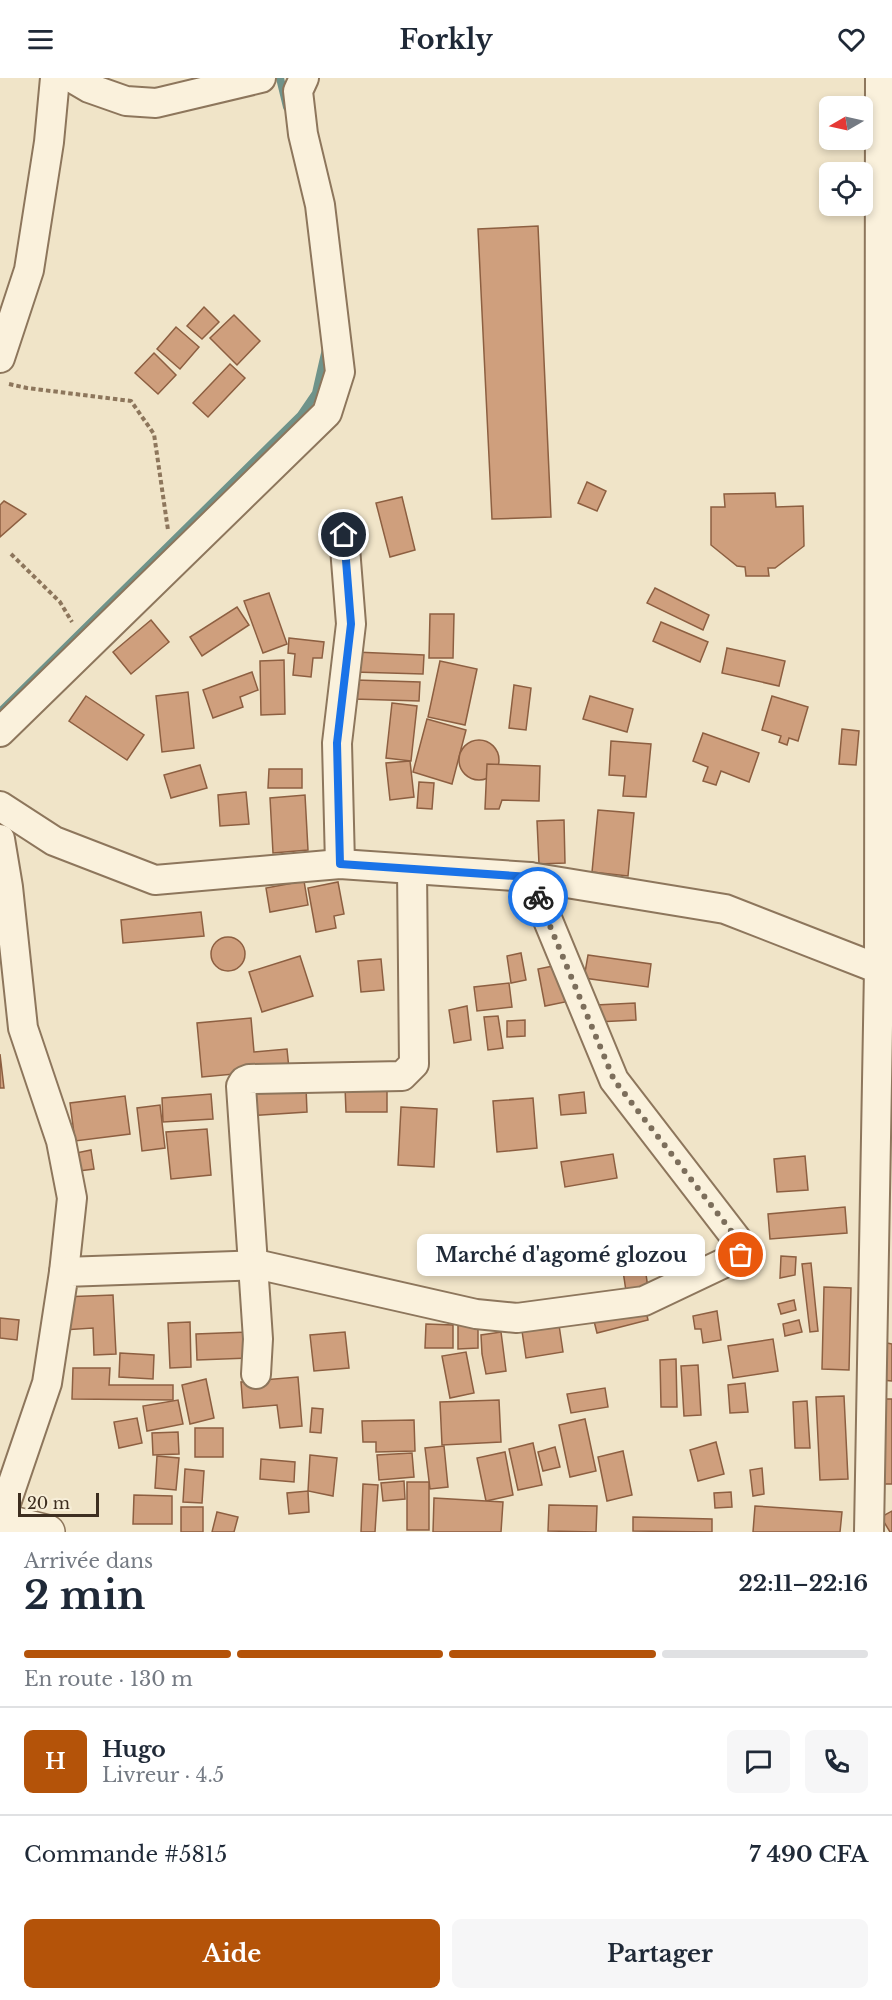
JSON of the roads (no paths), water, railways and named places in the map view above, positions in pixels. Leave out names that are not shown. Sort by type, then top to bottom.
[{"type":"street","points":[[0,358],[29,270],[49,142],[55,78]]},
{"type":"street","points":[[72,78],[89,88],[126,101],[156,103],[261,78]]},
{"type":"street","points":[[0,732],[327,413],[340,372],[320,205],[303,134],[298,91],[304,78]]},
{"type":"street","points":[[869,1532],[886,625],[880,78]]},
{"type":"street","points":[[340,864],[337,743],[351,624],[344,535]]},
{"type":"street","points":[[0,806],[54,841],[155,880],[340,864],[530,877],[725,909],[879,969]]},
{"type":"street","points":[[0,839],[8,887],[23,1028],[61,1141],[72,1198],[64,1272],[47,1383],[0,1520],[48,1532]]},
{"type":"street","points":[[256,1374],[258,1339],[241,1086],[249,1079],[402,1076],[407,1073],[414,1064],[411,869]]},
{"type":"street","points":[[64,1272],[260,1266],[476,1314],[517,1318],[644,1301],[741,1255],[742,1245],[614,1080],[530,877]]},
{"type":"waterway","points":[[280,78],[287,107]]},
{"type":"waterway","points":[[0,712],[301,415],[316,393],[326,349]]},
{"type":"place","name":"Marché d'agomé glozou","points":[[741,1255]]}]
